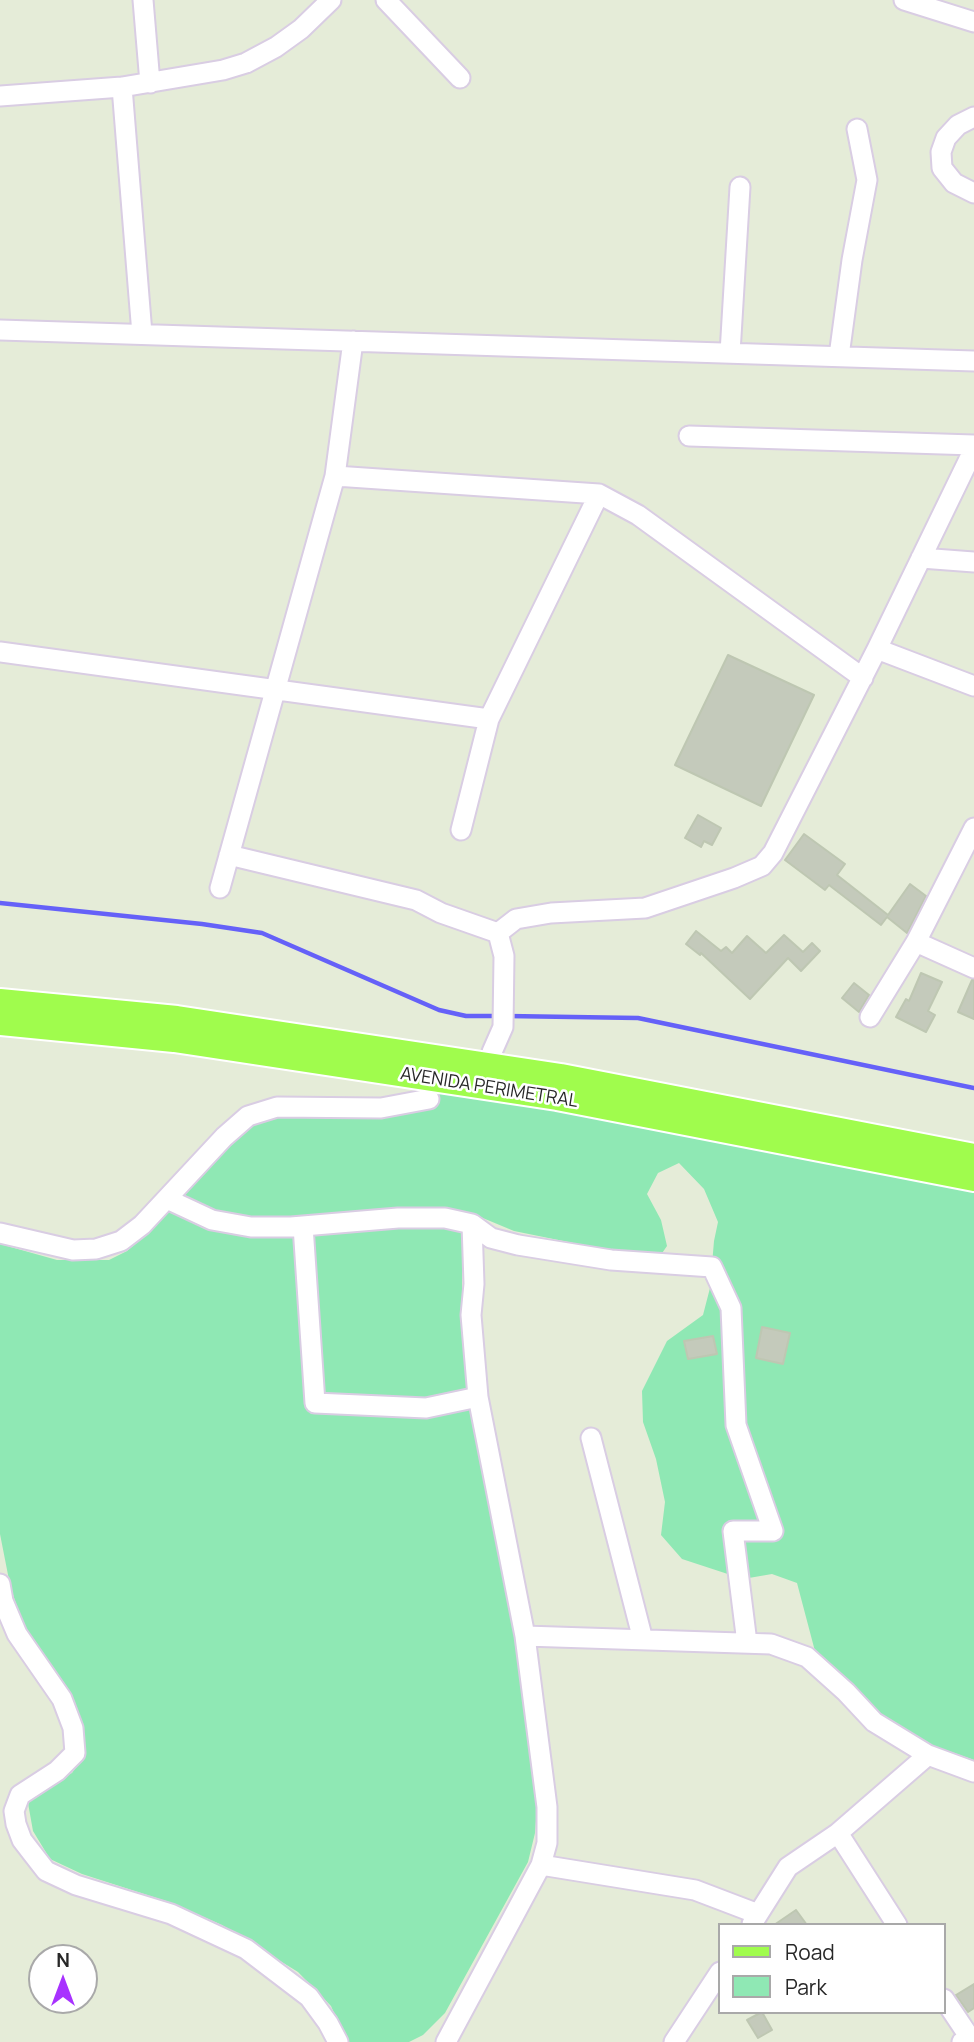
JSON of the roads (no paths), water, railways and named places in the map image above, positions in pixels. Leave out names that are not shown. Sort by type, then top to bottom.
[{"type":"main road","name":"AVENIDA PERIMETRAL","points":[[0,1001],[177,1018],[561,1076],[974,1156]]},
{"type":"main road","name":"AVENIDA PERIMETRAL","points":[[0,1023],[174,1040],[557,1097],[974,1178]]},
{"type":"street","points":[[143,0],[150,83]]},
{"type":"street","points":[[0,96],[122,87],[198,76],[246,63],[276,47],[301,29],[331,0]]},
{"type":"street","points":[[386,0],[460,78]]},
{"type":"street","points":[[904,0],[974,22]]},
{"type":"street","points":[[122,87],[142,334]]},
{"type":"street","points":[[974,117],[958,125],[946,138],[941,152],[942,168],[954,183],[974,193]]},
{"type":"street","points":[[839,356],[852,260],[867,180],[857,129]]},
{"type":"street","points":[[730,353],[740,187]]},
{"type":"street","points":[[0,330],[974,361]]},
{"type":"street","points":[[220,888],[335,476],[353,341]]},
{"type":"street","points":[[498,933],[516,919],[551,913],[645,908],[762,866],[774,853],[921,558],[967,477],[974,447],[690,436]]},
{"type":"street","points":[[335,476],[600,494],[638,515],[863,678]]},
{"type":"street","points":[[461,830],[489,719],[600,494]]},
{"type":"street","points":[[921,558],[974,562]]},
{"type":"street","points":[[877,649],[974,686]]},
{"type":"street","points":[[0,652],[489,719]]},
{"type":"street","points":[[870,1017],[916,942],[974,831]]},
{"type":"street","points":[[229,855],[416,900],[441,913],[498,933]]},
{"type":"street","points":[[492,1052],[503,1027],[504,956],[498,933]]},
{"type":"street","points":[[916,942],[974,968]]},
{"type":"street","points":[[0,1233],[73,1250],[96,1249],[121,1241],[142,1225],[247,1116],[277,1107],[381,1108],[429,1098]]},
{"type":"street","points":[[167,1199],[212,1220],[251,1227],[303,1226],[398,1218],[446,1218],[472,1224],[491,1238],[518,1245],[611,1261],[712,1267],[731,1308],[736,1425],[773,1531],[733,1531],[747,1643]]},
{"type":"street","points":[[446,2042],[541,1865],[547,1843],[547,1807],[524,1636],[478,1398],[471,1315],[474,1283],[472,1224]]},
{"type":"street","points":[[303,1226],[315,1404],[426,1408],[478,1398]]},
{"type":"street","points":[[591,1438],[643,1640]]},
{"type":"street","points":[[0,1584],[3,1601],[17,1634],[62,1699],[73,1728],[75,1754],[57,1771],[20,1795],[14,1811],[22,1840],[46,1871],[76,1885],[171,1914],[247,1948],[309,1997],[338,2042]]},
{"type":"street","points":[[524,1636],[771,1644],[807,1657],[874,1722],[928,1755],[974,1772]]},
{"type":"street","points":[[541,1865],[695,1890],[755,1919],[788,1867],[838,1833],[928,1755]]},
{"type":"street","points":[[838,1833],[896,1923]]},
{"type":"street","points":[[674,2042],[718,1975]]},
{"type":"street","points":[[946,2002],[968,2041]]},
{"type":"waterway","points":[[0,903],[202,924],[262,933],[439,1010],[466,1016],[499,1016]]},
{"type":"waterway","points":[[507,1016],[638,1018],[974,1088]]}]
